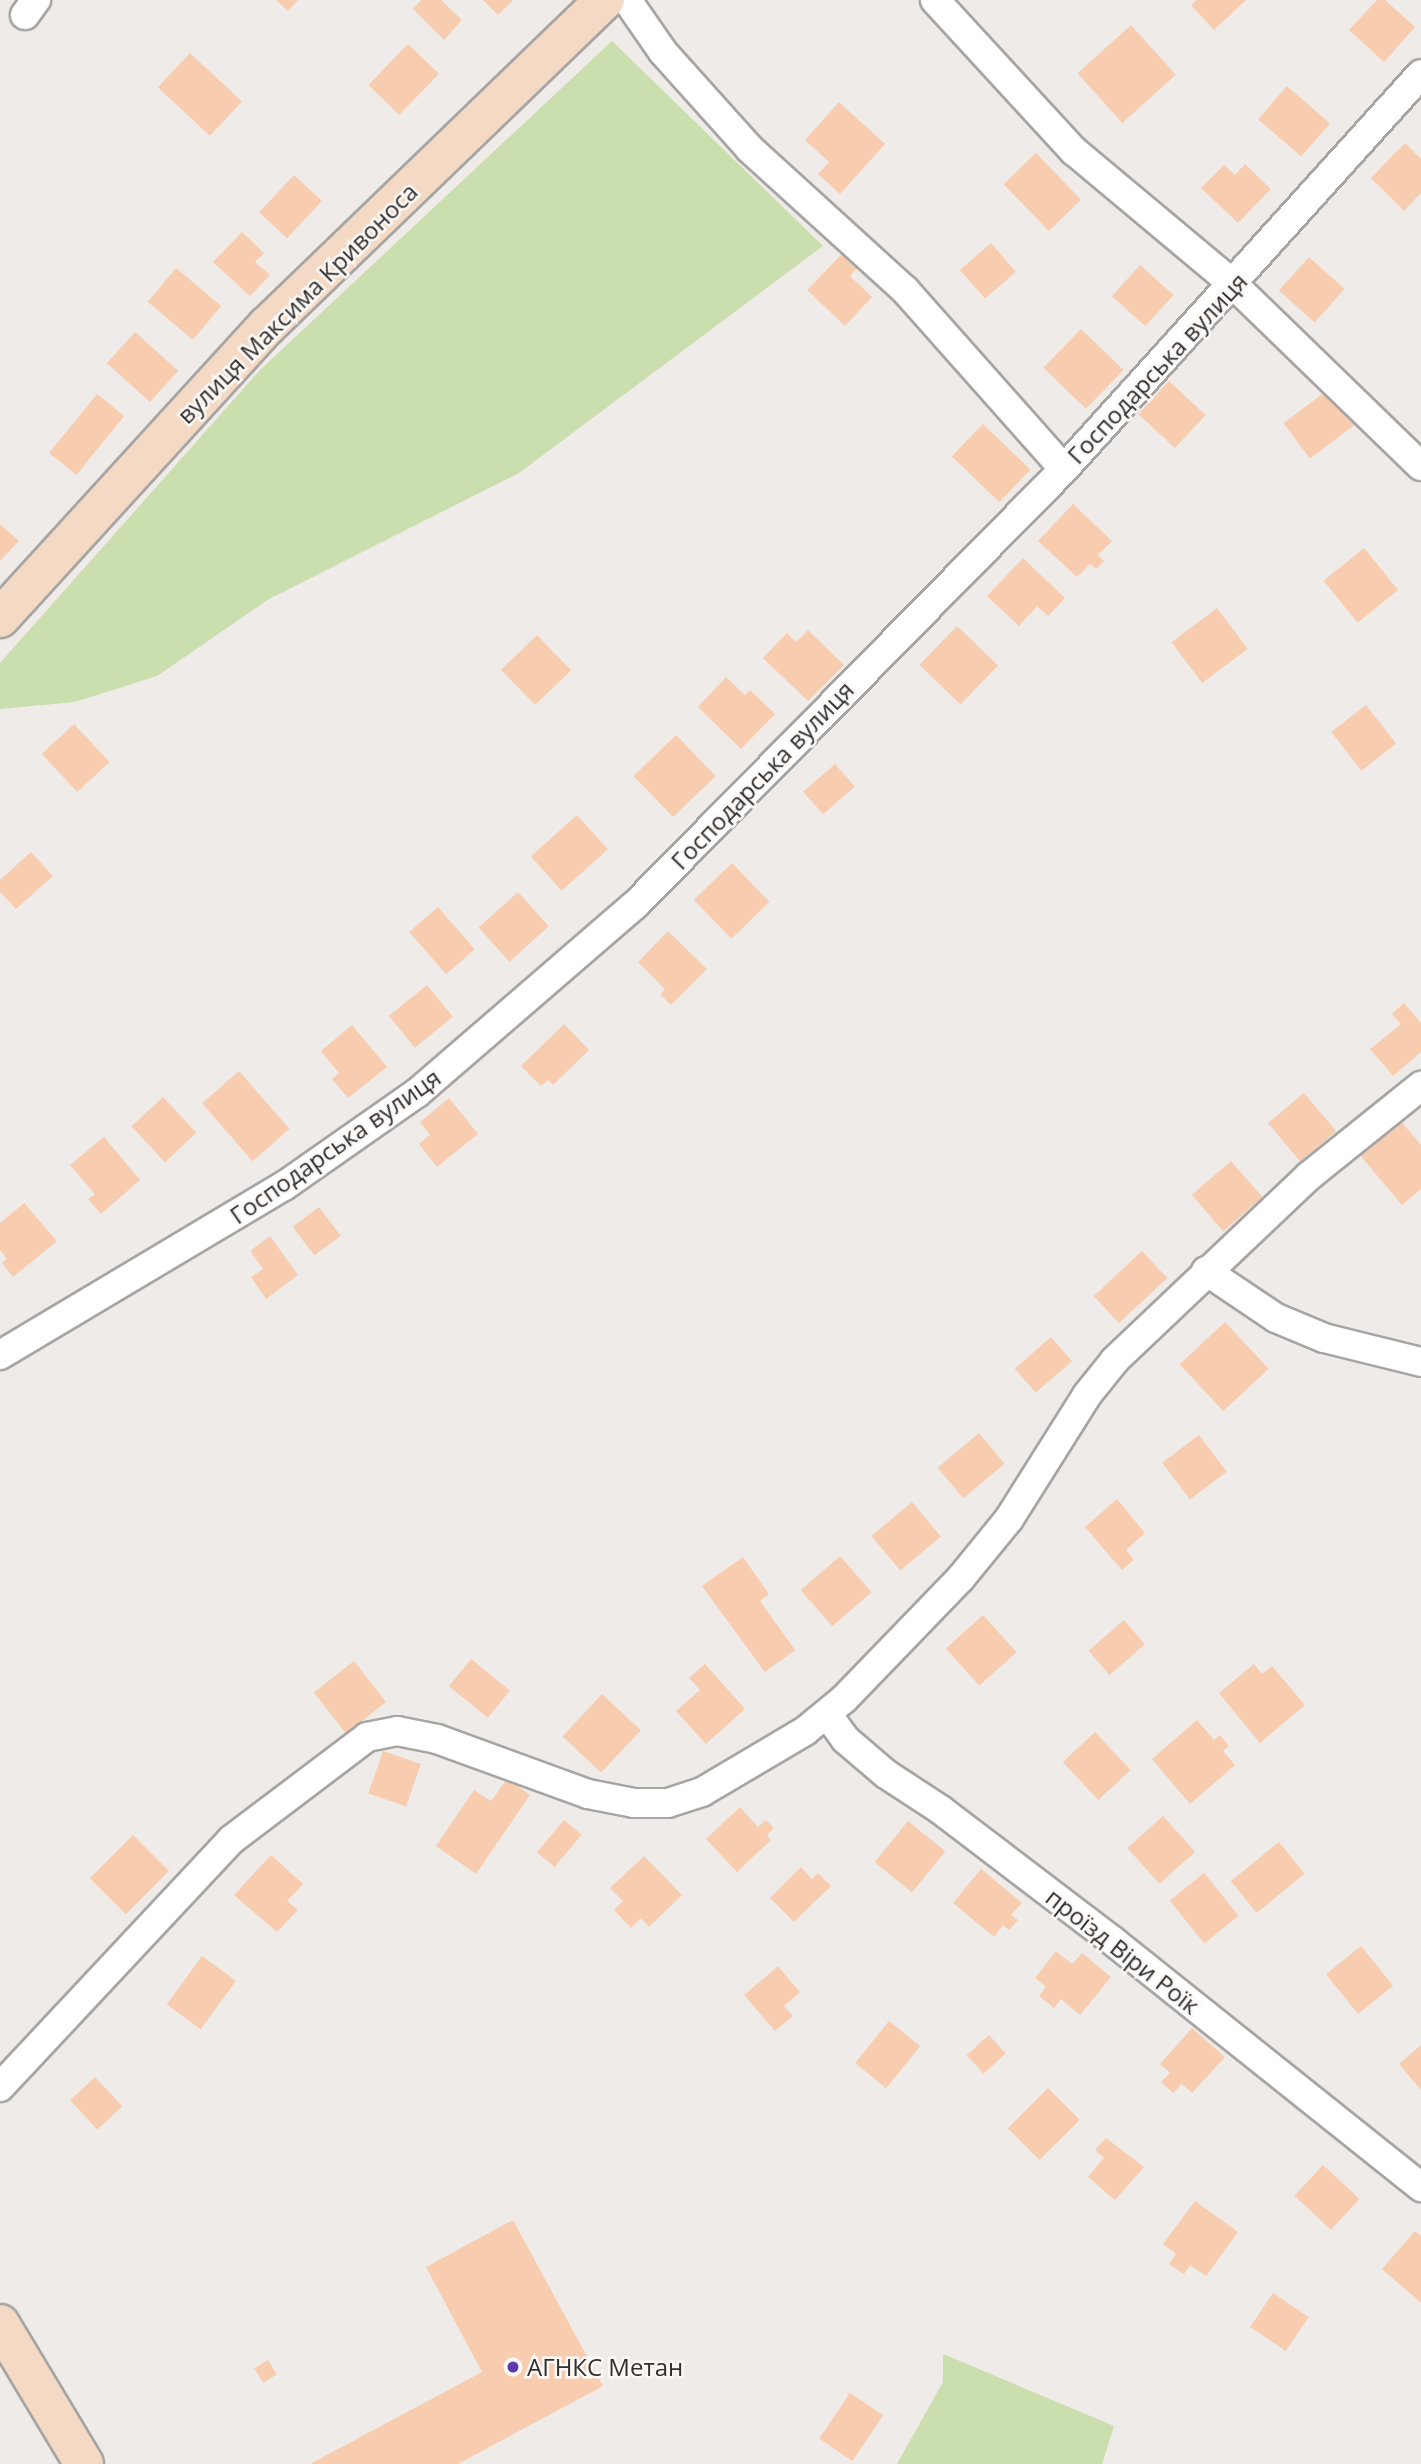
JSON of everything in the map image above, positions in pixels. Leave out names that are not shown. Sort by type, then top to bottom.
[{"type":"street","name":"вулиця Максима Кривоноса","points":[[0,618],[267,326],[605,0]]},
{"type":"street","points":[[627,0],[663,52],[750,149],[905,290],[1064,469]]},
{"type":"street","points":[[935,0],[1074,151],[1234,285],[1421,466]]},
{"type":"street","name":"Господарська вулиця","points":[[0,1355],[284,1185],[417,1093],[528,1000],[749,792],[1064,469],[1234,285],[1421,74]]},
{"type":"street","points":[[0,2087],[231,1840],[368,1737],[397,1731],[437,1739],[588,1794],[634,1803],[668,1803],[702,1792],[751,1766],[827,1714],[960,1579],[1009,1519],[1087,1395],[1115,1360],[1206,1271],[1367,1125],[1421,1086]]},
{"type":"street","points":[[1206,1271],[1276,1318],[1324,1338],[1421,1363]]},
{"type":"street","name":"проїзд Віри Роїк","points":[[827,1714],[863,1756],[1114,1942],[1421,2187]]},
{"type":"street","points":[[0,2324],[12,2372],[84,2464]]},
{"type":"green space","points":[[612,41],[823,246],[519,473],[269,599],[157,676],[75,702],[0,709],[0,663],[260,370]]},
{"type":"green space","points":[[943,2354],[1114,2426],[1102,2464],[897,2464],[943,2382]]},
{"type":"building","points":[[276,0],[298,0],[288,11]]},
{"type":"building","points":[[421,0],[441,0],[462,20],[444,40],[413,9]]},
{"type":"building","points":[[483,0],[513,0],[498,15]]},
{"type":"building","points":[[1196,0],[1246,0],[1214,30],[1191,5]]},
{"type":"building","points":[[1377,0],[1385,0],[1415,27],[1384,62],[1349,30]]},
{"type":"building","points":[[1131,25],[1176,75],[1122,123],[1077,73]]},
{"type":"building","points":[[408,44],[439,74],[399,115],[368,85]]},
{"type":"building","points":[[190,53],[242,101],[210,136],[158,87]]},
{"type":"building","points":[[1287,86],[1330,123],[1301,157],[1258,119]]},
{"type":"building","points":[[839,102],[885,144],[840,194],[818,174],[829,162],[805,140]]},
{"type":"building","points":[[1405,143],[1421,159],[1421,193],[1404,211],[1371,178]]},
{"type":"building","points":[[1036,153],[1081,200],[1049,231],[1004,184]]},
{"type":"building","points":[[1245,164],[1271,189],[1238,223],[1201,188],[1224,165],[1235,175]]},
{"type":"building","points":[[294,175],[322,201],[287,238],[259,212]]},
{"type":"building","points":[[242,232],[264,253],[255,262],[270,275],[250,296],[213,262]]},
{"type":"building","points":[[991,243],[1016,272],[985,299],[960,270]]},
{"type":"building","points":[[845,251],[860,265],[850,276],[872,297],[845,326],[807,290]]},
{"type":"building","points":[[1309,257],[1345,289],[1315,323],[1279,290]]},
{"type":"building","points":[[1140,265],[1173,295],[1145,326],[1112,296]]},
{"type":"building","points":[[176,268],[221,306],[193,340],[148,302]]},
{"type":"building","points":[[1081,329],[1123,370],[1086,409],[1043,368]]},
{"type":"building","points":[[135,332],[178,371],[150,402],[107,363]]},
{"type":"building","points":[[1169,381],[1206,415],[1175,448],[1138,414]]},
{"type":"building","points":[[1329,389],[1355,424],[1310,458],[1283,423]]},
{"type":"building","points":[[97,394],[124,416],[76,475],[49,453]]},
{"type":"building","points":[[983,424],[1030,470],[999,502],[952,456]]},
{"type":"building","points":[[1073,504],[1112,541],[1098,555],[1104,561],[1096,569],[1090,564],[1077,577],[1038,541]]},
{"type":"building","points":[[0,524],[19,541],[0,561]]},
{"type":"building","points":[[1364,548],[1398,590],[1358,623],[1324,581]]},
{"type":"building","points":[[1023,558],[1065,598],[1048,616],[1037,606],[1019,626],[987,596]]},
{"type":"building","points":[[1217,608],[1248,649],[1202,683],[1171,642]]},
{"type":"building","points":[[957,626],[998,666],[960,704],[919,665]]},
{"type":"building","points":[[808,630],[844,665],[808,701],[763,658],[787,633],[796,642]]},
{"type":"building","points":[[537,635],[571,670],[535,705],[501,670]]},
{"type":"building","points":[[726,677],[745,695],[750,690],[775,714],[741,749],[698,707]]},
{"type":"building","points":[[1366,705],[1396,744],[1361,771],[1331,732]]},
{"type":"building","points":[[74,724],[109,762],[77,792],[42,754]]},
{"type":"building","points":[[676,735],[716,776],[673,817],[634,776]]},
{"type":"building","points":[[835,764],[855,787],[823,814],[803,792]]},
{"type":"building","points":[[577,815],[608,849],[562,891],[531,856]]},
{"type":"building","points":[[31,852],[53,876],[16,909],[0,892],[0,880]]},
{"type":"building","points":[[732,863],[770,902],[731,939],[694,900]]},
{"type":"building","points":[[518,892],[549,926],[509,962],[479,927]]},
{"type":"building","points":[[438,907],[475,949],[446,974],[409,932]]},
{"type":"building","points":[[668,931],[707,969],[671,1005],[660,994],[665,989],[638,962]]},
{"type":"building","points":[[427,985],[453,1017],[415,1048],[389,1016]]},
{"type":"building","points":[[1404,1003],[1421,1023],[1421,1052],[1393,1076],[1370,1049],[1401,1024],[1392,1014]]},
{"type":"building","points":[[564,1024],[589,1050],[553,1085],[548,1080],[541,1086],[521,1066]]},
{"type":"building","points":[[352,1025],[387,1067],[348,1098],[332,1079],[339,1073],[321,1051]]},
{"type":"building","points":[[239,1071],[290,1129],[253,1161],[202,1103]]},
{"type":"building","points":[[1304,1093],[1336,1131],[1300,1162],[1268,1123]]},
{"type":"building","points":[[163,1097],[196,1133],[165,1162],[132,1126]]},
{"type":"building","points":[[449,1098],[478,1134],[437,1167],[419,1144],[430,1135],[420,1122]]},
{"type":"building","points":[[1399,1119],[1421,1145],[1421,1189],[1402,1205],[1358,1153]]},
{"type":"building","points":[[104,1137],[140,1180],[101,1214],[88,1199],[95,1194],[70,1165]]},
{"type":"building","points":[[1231,1161],[1262,1197],[1223,1231],[1192,1195]]},
{"type":"building","points":[[24,1203],[57,1241],[13,1277],[2,1263],[7,1259],[0,1250],[0,1223]]},
{"type":"building","points":[[319,1207],[341,1236],[314,1256],[293,1227]]},
{"type":"building","points":[[270,1236],[298,1275],[266,1299],[251,1277],[263,1269],[250,1251]]},
{"type":"building","points":[[1142,1251],[1167,1278],[1119,1323],[1094,1296]]},
{"type":"building","points":[[1225,1322],[1269,1369],[1223,1411],[1180,1364]]},
{"type":"building","points":[[1051,1337],[1072,1361],[1036,1393],[1015,1368]]},
{"type":"building","points":[[979,1433],[1005,1464],[963,1498],[938,1468]]},
{"type":"building","points":[[1199,1435],[1227,1472],[1190,1499],[1162,1463]]},
{"type":"building","points":[[1117,1499],[1145,1533],[1126,1550],[1134,1560],[1122,1570],[1085,1527]]},
{"type":"building","points":[[912,1502],[941,1536],[900,1571],[871,1536]]},
{"type":"building","points":[[840,1556],[871,1592],[832,1626],[801,1590]]},
{"type":"building","points":[[743,1557],[769,1594],[760,1601],[795,1650],[765,1672],[702,1586]]},
{"type":"building","points":[[983,1615],[1016,1652],[979,1686],[946,1648]]},
{"type":"building","points":[[1124,1620],[1145,1644],[1110,1675],[1089,1651]]},
{"type":"building","points":[[471,1659],[510,1690],[488,1718],[449,1686]]},
{"type":"building","points":[[354,1661],[386,1702],[346,1733],[314,1692]]},
{"type":"building","points":[[705,1664],[745,1709],[706,1744],[676,1711],[700,1690],[689,1678]]},
{"type":"building","points":[[1254,1664],[1262,1674],[1272,1666],[1305,1705],[1260,1743],[1219,1693]]},
{"type":"building","points":[[602,1694],[641,1730],[601,1773],[562,1736]]},
{"type":"building","points":[[1197,1720],[1214,1740],[1220,1735],[1229,1746],[1223,1751],[1235,1765],[1190,1804],[1152,1759]]},
{"type":"building","points":[[1095,1732],[1130,1770],[1098,1800],[1063,1762]]},
{"type":"building","points":[[383,1751],[421,1764],[406,1807],[368,1794]]},
{"type":"building","points":[[507,1779],[530,1795],[476,1874],[436,1846],[474,1790],[491,1801]]},
{"type":"building","points":[[740,1807],[758,1827],[766,1820],[774,1828],[767,1835],[771,1840],[737,1872],[706,1839]]},
{"type":"building","points":[[1163,1816],[1195,1852],[1159,1884],[1127,1848]]},
{"type":"building","points":[[564,1820],[582,1835],[555,1867],[537,1852]]},
{"type":"building","points":[[908,1821],[945,1851],[912,1892],[875,1862]]},
{"type":"building","points":[[133,1835],[169,1871],[126,1914],[90,1878]]},
{"type":"building","points":[[1279,1842],[1305,1874],[1257,1913],[1231,1881]]},
{"type":"building","points":[[271,1855],[303,1884],[287,1901],[298,1910],[277,1932],[234,1895]]},
{"type":"building","points":[[644,1856],[682,1895],[649,1927],[641,1918],[631,1928],[614,1910],[623,1901],[610,1888]]},
{"type":"building","points":[[801,1867],[812,1879],[818,1873],[831,1886],[794,1922],[770,1898]]},
{"type":"building","points":[[981,1869],[1022,1903],[1011,1915],[1018,1920],[1009,1930],[1003,1925],[994,1937],[953,1903]]},
{"type":"building","points":[[1204,1873],[1239,1916],[1204,1943],[1170,1901]]},
{"type":"building","points":[[1361,1946],[1393,1986],[1358,2014],[1326,1974]]},
{"type":"building","points":[[1056,1951],[1072,1964],[1082,1953],[1111,1977],[1080,2015],[1061,1999],[1054,2008],[1039,1996],[1046,1987],[1035,1978]]},
{"type":"building","points":[[202,1956],[236,1981],[201,2029],[167,2005]]},
{"type":"building","points":[[778,1966],[800,1992],[784,2006],[793,2016],[775,2031],[744,1995]]},
{"type":"building","points":[[889,2021],[920,2046],[886,2088],[855,2063]]},
{"type":"building","points":[[1192,2028],[1225,2057],[1192,2093],[1182,2084],[1173,2093],[1161,2082],[1170,2073],[1160,2064]]},
{"type":"building","points":[[989,2035],[1006,2054],[983,2074],[967,2055]]},
{"type":"building","points":[[1421,2045],[1421,2090],[1399,2064]]},
{"type":"building","points":[[95,2077],[122,2106],[97,2129],[70,2100]]},
{"type":"building","points":[[1048,2088],[1080,2120],[1040,2160],[1008,2128]]},
{"type":"building","points":[[1106,2138],[1144,2167],[1115,2200],[1088,2177],[1104,2158],[1095,2150]]},
{"type":"building","points":[[1323,2165],[1360,2199],[1331,2230],[1294,2196]]},
{"type":"building","points":[[1195,2201],[1238,2232],[1206,2276],[1190,2265],[1184,2274],[1169,2264],[1176,2254],[1163,2244]]},
{"type":"building","points":[[513,2220],[603,2386],[458,2464],[310,2464],[482,2372],[426,2267]]},
{"type":"building","points":[[1415,2231],[1421,2236],[1421,2303],[1382,2269]]},
{"type":"building","points":[[1273,2293],[1309,2317],[1286,2351],[1250,2327]]},
{"type":"building","points":[[268,2360],[277,2375],[263,2383],[254,2368]]},
{"type":"building","points":[[850,2393],[883,2415],[852,2461],[819,2439]]},
{"type":"place","name":"АГНКС Метан","points":[[513,2367]]}]
